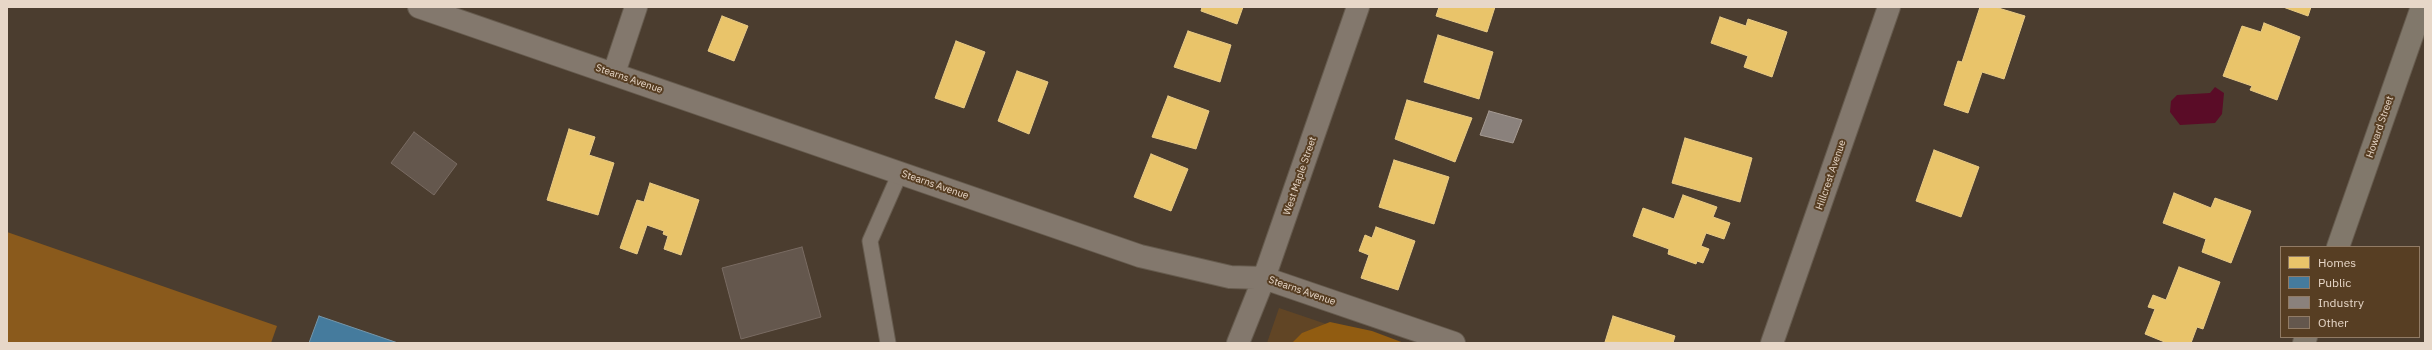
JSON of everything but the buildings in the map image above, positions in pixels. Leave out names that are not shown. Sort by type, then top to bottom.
[{"type":"street","name":"Stearns Avenue","points":[[420,7],[1140,256],[1230,277],[1264,278],[1454,343]]},
{"type":"street","points":[[614,74],[636,7]]},
{"type":"street","name":"West Maple Street","points":[[1238,343],[1264,278],[1358,7]]},
{"type":"street","name":"Hillcrest Avenue","points":[[1772,343],[1889,7]]},
{"type":"street","name":"Howard Street","points":[[2338,246],[2422,7]]},
{"type":"lane","points":[[888,343],[870,241],[900,173]]},
{"type":"shaded area","points":[[2215,87],[2224,93],[2222,114],[2215,123],[2180,125],[2170,112],[2171,101],[2177,95],[2210,93]]},
{"type":"shaded area","points":[[7,232],[277,326],[271,343],[7,343]]},
{"type":"shaded area","points":[[1279,308],[1382,343],[1267,343]]},
{"type":"shaded area","points":[[1330,322],[1372,331],[1404,343],[1292,343],[1302,333]]}]
